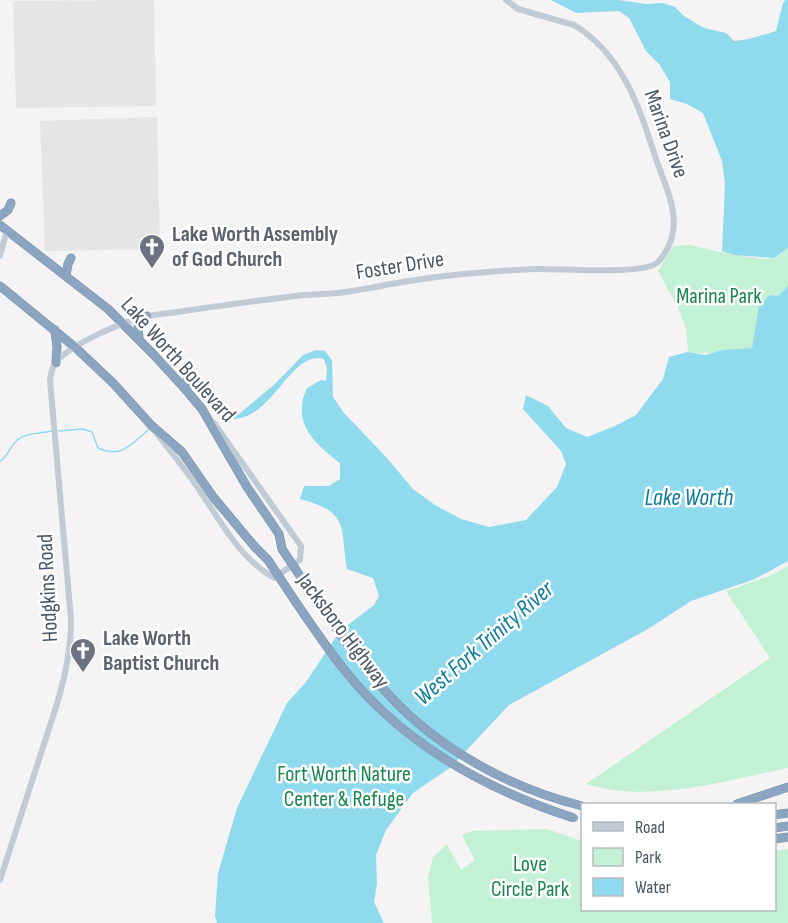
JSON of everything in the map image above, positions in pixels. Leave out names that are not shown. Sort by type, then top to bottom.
[{"type":"highway","points":[[0,216],[8,210],[11,203]]},
{"type":"highway","name":"Lake Worth Boulevard","points":[[3,228],[66,275],[122,323],[202,409]]},
{"type":"highway","points":[[66,275],[71,258]]},
{"type":"highway","points":[[0,286],[76,348],[152,426]]},
{"type":"highway","points":[[0,293],[13,296]]},
{"type":"highway","points":[[140,340],[138,326],[147,316]]},
{"type":"highway","points":[[55,330],[56,363]]},
{"type":"highway","points":[[186,390],[185,385],[190,377]]},
{"type":"highway","name":"Jacksboro Highway","points":[[202,409],[247,487],[279,534],[282,549],[366,668],[388,695],[425,729],[477,763],[528,788],[581,806]]},
{"type":"highway","name":"Jacksboro Highway","points":[[152,426],[182,452],[214,498],[268,560],[347,674],[385,713],[428,748],[479,780],[533,804],[578,819]]},
{"type":"highway","points":[[740,803],[788,787]]},
{"type":"street","name":"Marina Drive","points":[[506,0],[518,9],[580,29],[600,44],[628,81],[642,112],[669,197],[675,226],[672,241]]},
{"type":"street","points":[[0,256],[3,228]]},
{"type":"street","name":"Foster Drive","points":[[122,323],[147,316],[345,292],[414,280],[496,270],[561,268],[597,271],[648,267],[658,263],[672,241]]},
{"type":"street","points":[[56,363],[76,348],[122,323]]},
{"type":"street","name":"Hodgkins Road","points":[[0,880],[56,707],[70,647],[70,615],[51,386],[51,373],[56,363]]},
{"type":"street","name":"Lake Worth Boulevard","points":[[152,426],[191,478],[237,547],[250,561],[274,578],[300,560],[301,546],[202,409]]},
{"type":"shaded area","points":[[154,0],[156,106],[16,108],[13,1]]},
{"type":"shaded area","points":[[157,117],[160,249],[45,251],[40,121]]},
{"type":"green space","name":"Marina Park","points":[[690,245],[759,258],[776,257],[788,248],[788,286],[778,296],[760,306],[752,348],[712,353],[688,352],[686,328],[658,271],[673,246]]},
{"type":"green space","points":[[788,566],[788,768],[712,784],[662,791],[611,790],[586,784],[770,658],[726,591],[772,575]]},
{"type":"green space","name":"Love Circle Park","points":[[547,829],[581,841],[581,911],[776,911],[776,851],[788,849],[788,923],[432,923],[428,877],[433,857],[447,844],[461,870],[475,860],[462,835],[472,831]]},
{"type":"water","points":[[551,0],[619,0],[646,4],[663,3],[675,7],[684,16],[704,28],[726,33],[734,41],[776,31],[783,3],[788,0],[788,248],[774,258],[733,255],[722,251],[725,184],[722,161],[703,113],[687,104],[670,99],[670,82],[659,64],[646,51],[629,18],[619,11],[576,13]]},
{"type":"water","name":"Lake Worth","points":[[788,286],[788,561],[755,579],[691,601],[648,629],[509,705],[451,767],[413,793],[386,830],[376,855],[377,884],[374,902],[384,923],[217,923],[215,916],[218,873],[237,808],[287,703],[306,682],[340,631],[374,605],[379,596],[373,578],[347,569],[340,523],[335,516],[316,504],[300,499],[304,486],[329,486],[340,479],[340,463],[313,439],[302,415],[302,401],[307,388],[321,380],[326,381],[327,369],[324,359],[312,359],[301,364],[257,410],[244,417],[229,419],[227,414],[239,414],[275,384],[303,355],[316,350],[325,351],[332,360],[333,397],[344,413],[413,489],[435,505],[461,519],[489,527],[526,520],[557,487],[566,464],[561,451],[523,409],[526,395],[548,406],[566,428],[587,437],[615,426],[636,415],[663,379],[669,357],[688,352],[705,355],[723,350],[752,348],[759,306],[770,295],[778,296]]},
{"type":"waterway","points":[[59,431],[83,429],[92,432],[98,448],[114,452],[131,445],[148,430]]},
{"type":"waterway","points":[[0,461],[18,439],[52,431]]},
{"type":"place","name":"Lake Worth Assembly of God Church","points":[[152,270]]},
{"type":"place","name":"Lake Worth Baptist Church","points":[[83,674]]},
{"type":"water label","name":"West Fork Trinity River","points":[[484,643]]},
{"type":"park label","name":"Fort Worth Nature Center & Refuge","points":[[344,786]]}]
